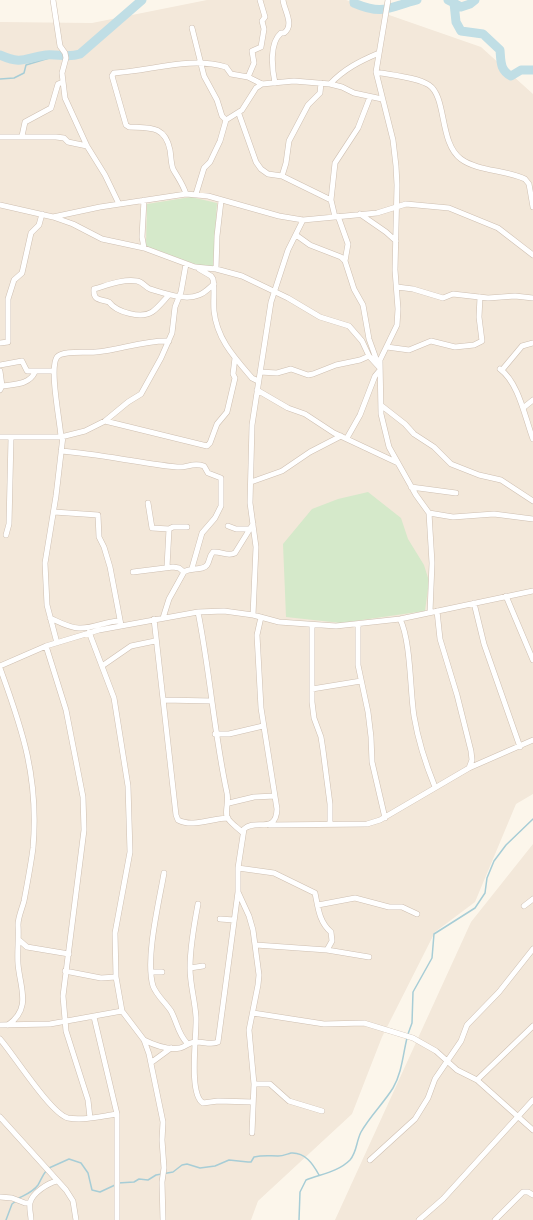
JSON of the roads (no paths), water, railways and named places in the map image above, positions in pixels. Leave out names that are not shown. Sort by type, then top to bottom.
[{"type":"street","points":[[53,0],[60,46],[65,52],[66,58],[65,65],[62,69],[66,103],[71,108],[87,146],[105,175],[119,204]]},
{"type":"street","points":[[248,77],[254,63],[251,53],[260,47],[264,29],[262,21],[265,17],[260,0]]},
{"type":"street","points":[[275,83],[271,62],[273,53],[278,36],[287,31],[289,27],[288,14],[284,8],[283,0]]},
{"type":"street","points":[[388,0],[376,72],[393,140],[397,185],[396,287],[398,309],[397,325],[380,360],[381,414],[386,438],[398,463],[411,487],[429,513],[432,559],[430,612]]},
{"type":"street","points":[[192,28],[195,44],[202,63],[204,76],[217,100],[222,116],[226,120]]},
{"type":"street","points":[[330,84],[339,74],[350,66],[379,53]]},
{"type":"street","points":[[186,194],[181,180],[173,168],[169,146],[160,131],[156,129],[129,127],[126,125],[112,74],[189,63],[202,63],[222,66],[229,69],[231,74],[248,77],[262,84]]},
{"type":"street","points":[[376,72],[421,82],[431,86],[437,95],[448,141],[456,155],[462,160],[474,165],[526,179],[529,184],[533,207]]},
{"type":"street","points":[[196,194],[204,168],[210,162],[220,141],[226,120],[239,114],[256,88],[262,84],[294,81],[330,84],[370,97],[382,99]]},
{"type":"street","points":[[22,136],[25,122],[50,108],[58,84],[63,82]]},
{"type":"street","points":[[282,176],[286,163],[289,141],[308,105],[320,93],[321,83]]},
{"type":"street","points":[[345,262],[348,244],[336,217],[331,200],[335,163],[358,128],[370,97]]},
{"type":"street","points":[[239,114],[256,162],[261,169],[268,174],[282,176],[331,200]]},
{"type":"street","points":[[0,137],[56,137],[64,138],[68,142],[87,146]]},
{"type":"street","points":[[53,217],[119,204],[186,194],[196,194],[279,216],[304,220],[377,213],[406,204],[455,209],[470,217],[498,228],[533,255]]},
{"type":"street","points":[[144,200],[142,237],[144,248]]},
{"type":"street","points":[[216,269],[221,201]]},
{"type":"street","points":[[0,205],[53,217],[73,224],[102,239],[144,248],[195,267],[211,276],[214,284],[214,311],[218,329],[224,343],[252,378],[258,381]]},
{"type":"street","points":[[0,343],[8,342],[8,299],[14,280],[22,273],[31,233],[39,225],[42,214]]},
{"type":"street","points":[[360,214],[396,240]]},
{"type":"street","points":[[253,615],[256,548],[251,482],[251,438],[258,381],[267,317],[274,292],[285,257],[304,220]]},
{"type":"street","points":[[296,235],[310,245],[340,257],[345,262],[354,289],[363,305],[369,338],[379,368],[360,415],[347,438]]},
{"type":"street","points":[[0,437],[62,436],[91,428],[105,421],[128,402],[141,394],[145,389],[169,340],[173,328],[175,307],[180,296],[186,264]]},
{"type":"street","points":[[195,267],[216,269],[242,276],[320,317],[349,326],[362,341],[369,356],[379,368]]},
{"type":"street","points":[[170,295],[155,310],[147,314],[124,312],[112,306],[109,302],[96,300],[94,289],[111,284],[139,281],[148,289],[170,295],[199,296],[214,284]]},
{"type":"street","points":[[396,287],[413,289],[443,298],[453,294],[480,297],[515,296],[533,298]]},
{"type":"street","points":[[387,347],[409,350],[431,341],[455,347],[478,344],[482,341],[479,317],[480,297]]},
{"type":"street","points":[[57,643],[45,591],[45,563],[54,512],[62,436],[54,371],[57,357],[62,353],[97,352],[135,343],[169,340]]},
{"type":"street","points":[[533,343],[522,346],[501,369],[510,380],[523,408],[533,439]]},
{"type":"street","points":[[260,372],[271,374],[290,369],[313,374],[336,365],[360,360],[369,356]]},
{"type":"street","points":[[105,421],[208,446],[217,424],[227,412],[235,378],[233,374],[235,358]]},
{"type":"street","points":[[0,365],[22,361],[25,370],[35,372],[54,371]]},
{"type":"street","points":[[0,370],[1,388],[25,382],[33,378],[35,372]]},
{"type":"street","points":[[257,390],[288,408],[305,414],[322,426],[341,436],[398,463]]},
{"type":"street","points":[[523,408],[533,400]]},
{"type":"street","points":[[382,406],[405,424],[414,434],[434,447],[451,464],[478,475],[501,480],[533,501]]},
{"type":"street","points":[[251,482],[282,472],[310,452],[341,436]]},
{"type":"street","points":[[6,535],[9,524],[11,438]]},
{"type":"street","points":[[61,451],[94,454],[180,467],[198,464],[204,466],[208,473],[221,478],[221,506],[215,518],[202,533],[192,568]]},
{"type":"street","points":[[411,487],[456,493]]},
{"type":"street","points":[[148,503],[152,528],[169,529],[173,527],[187,526]]},
{"type":"street","points":[[54,512],[98,515],[100,537],[110,567],[120,623]]},
{"type":"street","points":[[429,513],[453,517],[494,514],[533,519]]},
{"type":"street","points":[[163,618],[169,599],[184,572],[192,568],[203,568],[207,565],[213,552],[227,555],[236,553],[253,524]]},
{"type":"street","points":[[228,526],[236,529],[250,529]]},
{"type":"street","points":[[167,567],[169,529]]},
{"type":"street","points":[[133,572],[167,567],[179,568],[184,572]]},
{"type":"street","points":[[8,1025],[18,1016],[22,1005],[22,987],[18,964],[19,919],[25,895],[35,829],[32,777],[21,726],[0,667],[46,646],[120,623],[154,620],[198,612],[224,611],[253,615],[279,622],[336,626],[400,619],[533,591]]},
{"type":"street","points":[[506,596],[533,660]]},
{"type":"street","points":[[474,603],[482,639],[520,747]]},
{"type":"street","points":[[437,611],[440,639],[457,695],[471,751],[472,760],[469,768]]},
{"type":"street","points":[[198,612],[207,660],[215,734],[229,803],[227,814],[228,818],[242,832]]},
{"type":"street","points":[[261,617],[257,635],[263,726],[277,809],[276,819],[266,825]]},
{"type":"street","points":[[50,618],[63,624],[81,628],[110,621],[120,623]]},
{"type":"street","points":[[400,619],[403,625],[407,650],[414,718],[426,765],[435,787]]},
{"type":"street","points":[[154,620],[155,641],[178,820],[189,823],[214,818],[228,818]]},
{"type":"street","points":[[358,624],[358,665],[368,712],[372,762],[385,818]]},
{"type":"street","points":[[312,625],[312,689],[314,718],[321,737],[323,750],[330,804],[330,824]]},
{"type":"street","points":[[89,632],[117,712],[120,745],[128,786],[130,852],[115,933],[116,977],[122,1010],[144,1040],[152,1062],[155,1085],[164,1122],[162,1140],[164,1168],[162,1182],[163,1220]]},
{"type":"street","points":[[102,666],[131,646],[155,641]]},
{"type":"street","points":[[46,646],[66,710],[83,797],[84,830],[72,910],[69,954],[65,971],[63,996],[64,1022],[69,1043],[88,1100],[90,1118]]},
{"type":"street","points":[[312,689],[361,681]]},
{"type":"street","points":[[163,700],[212,701]]},
{"type":"street","points":[[215,734],[229,734],[263,726]]},
{"type":"street","points":[[144,1040],[152,1044],[171,1048],[182,1048],[186,1043],[195,1041],[216,1043],[220,1039],[238,892],[238,868],[242,832],[247,826],[367,824],[385,818],[469,768],[498,754],[520,747],[533,740]]},
{"type":"street","points":[[229,803],[254,797],[276,796]]},
{"type":"street","points":[[238,868],[274,873],[307,888],[314,893],[322,921],[325,927],[331,932],[332,941],[327,950]]},
{"type":"street","points":[[164,874],[152,953],[151,972],[156,993],[170,1011],[180,1037],[186,1043]]},
{"type":"street","points":[[238,892],[250,916],[256,946],[258,985],[249,1038],[254,1084],[252,1133]]},
{"type":"street","points":[[318,905],[355,898],[388,907],[402,907],[418,914]]},
{"type":"street","points":[[524,906],[533,899]]},
{"type":"street","points":[[198,904],[191,939],[190,968],[191,988],[196,1015],[195,1082],[200,1102],[206,1104],[218,1101],[253,1102]]},
{"type":"street","points":[[220,919],[234,920]]},
{"type":"street","points":[[19,940],[27,947],[69,954]]},
{"type":"street","points":[[256,946],[327,950],[368,957]]},
{"type":"street","points":[[370,1160],[415,1119],[428,1098],[435,1079],[461,1042],[467,1025],[499,992],[533,950]]},
{"type":"street","points":[[190,968],[202,966]]},
{"type":"street","points":[[65,971],[101,978],[116,977]]},
{"type":"street","points":[[151,972],[162,972]]},
{"type":"street","points":[[0,1025],[38,1025],[64,1022],[122,1010]]},
{"type":"street","points":[[254,1013],[324,1024],[368,1024],[418,1040],[436,1051],[457,1070],[477,1080],[533,1130]]},
{"type":"street","points":[[94,1017],[118,1114],[116,1155],[117,1220]]},
{"type":"street","points":[[477,1080],[533,1026]]},
{"type":"street","points":[[0,1039],[55,1111],[68,1118],[90,1118],[118,1114]]},
{"type":"street","points":[[152,1062],[171,1048]]},
{"type":"street","points":[[254,1084],[270,1084],[289,1100],[322,1111]]},
{"type":"street","points":[[419,1220],[443,1199],[533,1100]]},
{"type":"street","points":[[0,1117],[66,1190],[73,1201],[76,1220]]},
{"type":"street","points":[[31,1220],[30,1203],[32,1198],[46,1186],[57,1181]]},
{"type":"street","points":[[495,1220],[523,1192],[528,1192],[533,1195]]},
{"type":"street","points":[[0,1197],[12,1198],[25,1203],[30,1203]]},
{"type":"waterway","points":[[0,55],[14,60],[23,60],[46,55],[71,56],[80,54],[142,0]]},
{"type":"waterway","points":[[354,0],[354,3],[364,7],[380,10],[417,0]]},
{"type":"waterway","points":[[448,0],[454,3],[456,22],[461,31],[483,34],[500,50],[502,65],[507,74],[511,76],[521,70],[533,70]]},
{"type":"waterway","points":[[454,3],[461,7],[470,4],[475,0]]},
{"type":"waterway","points":[[0,79],[14,78],[24,73],[26,65],[56,56]]},
{"type":"waterway","points":[[408,1034],[412,1023],[413,992],[432,958],[434,934],[475,908],[485,893],[487,878],[494,861],[506,845],[533,819]]},
{"type":"waterway","points":[[299,1220],[300,1192],[306,1180],[329,1172],[350,1160],[361,1132],[396,1082],[407,1038]]},
{"type":"waterway","points":[[118,1183],[134,1182],[139,1179],[148,1180],[156,1175],[173,1172],[182,1165],[187,1164],[200,1168],[215,1166],[229,1160],[251,1162],[254,1157],[280,1156],[291,1153],[300,1154],[308,1160],[319,1175]]},
{"type":"waterway","points":[[49,1168],[69,1159],[81,1163],[88,1173],[92,1190],[100,1192],[115,1185]]},
{"type":"waterway","points":[[19,1198],[29,1193],[36,1187],[46,1171]]},
{"type":"waterway","points":[[6,1220],[12,1204],[16,1201]]}]
